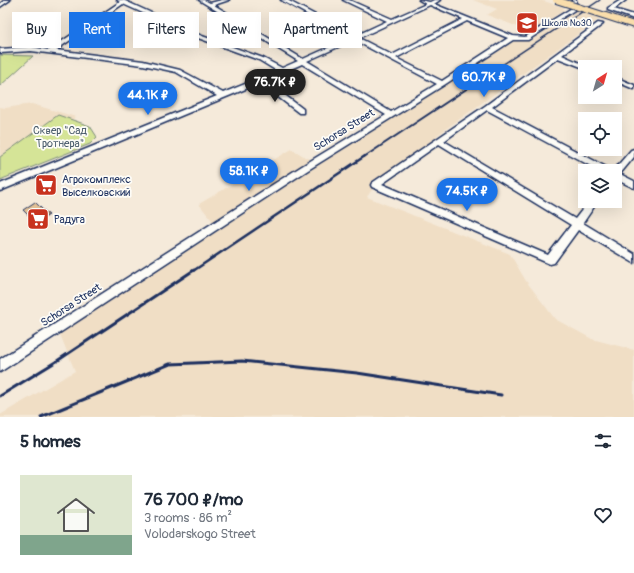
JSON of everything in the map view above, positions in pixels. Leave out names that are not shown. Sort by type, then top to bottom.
[{"type":"main road","points":[[556,0],[634,25]]},
{"type":"main road","points":[[570,0],[634,20]]},
{"type":"street","points":[[0,6],[8,0]]},
{"type":"street","points":[[201,0],[390,115]]},
{"type":"street","points":[[210,5],[227,0]]},
{"type":"street","points":[[283,0],[305,12]]},
{"type":"street","points":[[345,0],[392,21]]},
{"type":"street","points":[[421,0],[512,38]]},
{"type":"street","points":[[362,34],[438,0]]},
{"type":"street","name":"Schorsa Street","points":[[0,366],[305,168],[442,84],[512,38],[526,39],[574,9],[574,0]]},
{"type":"street","points":[[624,0],[610,9],[634,17]]},
{"type":"street","points":[[51,51],[121,1],[200,37],[261,59],[280,70]]},
{"type":"street","points":[[391,58],[468,19]]},
{"type":"street","points":[[588,208],[550,260],[375,185],[487,107],[600,24]]},
{"type":"street","points":[[362,42],[442,84]]},
{"type":"street","points":[[0,188],[224,96],[331,48]]},
{"type":"street","points":[[0,51],[26,49],[143,62],[178,71],[224,96]]},
{"type":"street","points":[[557,55],[578,64]]},
{"type":"street","points":[[261,80],[301,111]]},
{"type":"street","points":[[622,82],[634,87]]},
{"type":"street","points":[[487,107],[594,164]]},
{"type":"street","points":[[439,141],[634,259]]},
{"type":"street","points":[[622,167],[634,152]]},
{"type":"street","points":[[622,179],[634,185]]},
{"type":"shaded area","name":"Школа №30","points":[[473,0],[540,0],[563,7],[564,10],[531,32],[487,15],[497,9]]},
{"type":"shaded area","points":[[576,11],[602,17],[436,136],[442,142],[371,191],[367,197],[510,254],[526,281],[555,319],[592,339],[634,350],[634,417],[0,417],[0,415],[75,371],[59,332],[218,228],[199,204],[292,149],[312,161],[510,38],[530,41]]},
{"type":"shaded area","points":[[32,104],[76,117],[0,171],[0,107],[5,108]]},
{"type":"green space","points":[[0,55],[33,56],[0,86]]},
{"type":"green space","name":"Сквер \"Сад Тротнера\"","points":[[58,115],[90,126],[97,137],[90,144],[0,180],[0,157]]},
{"type":"building","points":[[35,202],[43,210],[31,218],[23,210]]},
{"type":"railway","points":[[496,69],[600,0]]},
{"type":"railway","points":[[364,157],[498,68]]},
{"type":"railway","points":[[193,271],[365,156]]},
{"type":"railway","points":[[0,396],[57,361],[194,270]]},
{"type":"railway","points":[[41,417],[170,364],[242,361],[357,373],[501,395]]},
{"type":"place","name":"Школа №30","points":[[527,23]]},
{"type":"place","name":"Агрокомплекс Выселковский","points":[[46,185]]},
{"type":"place","name":"Радуга","points":[[38,219]]}]
